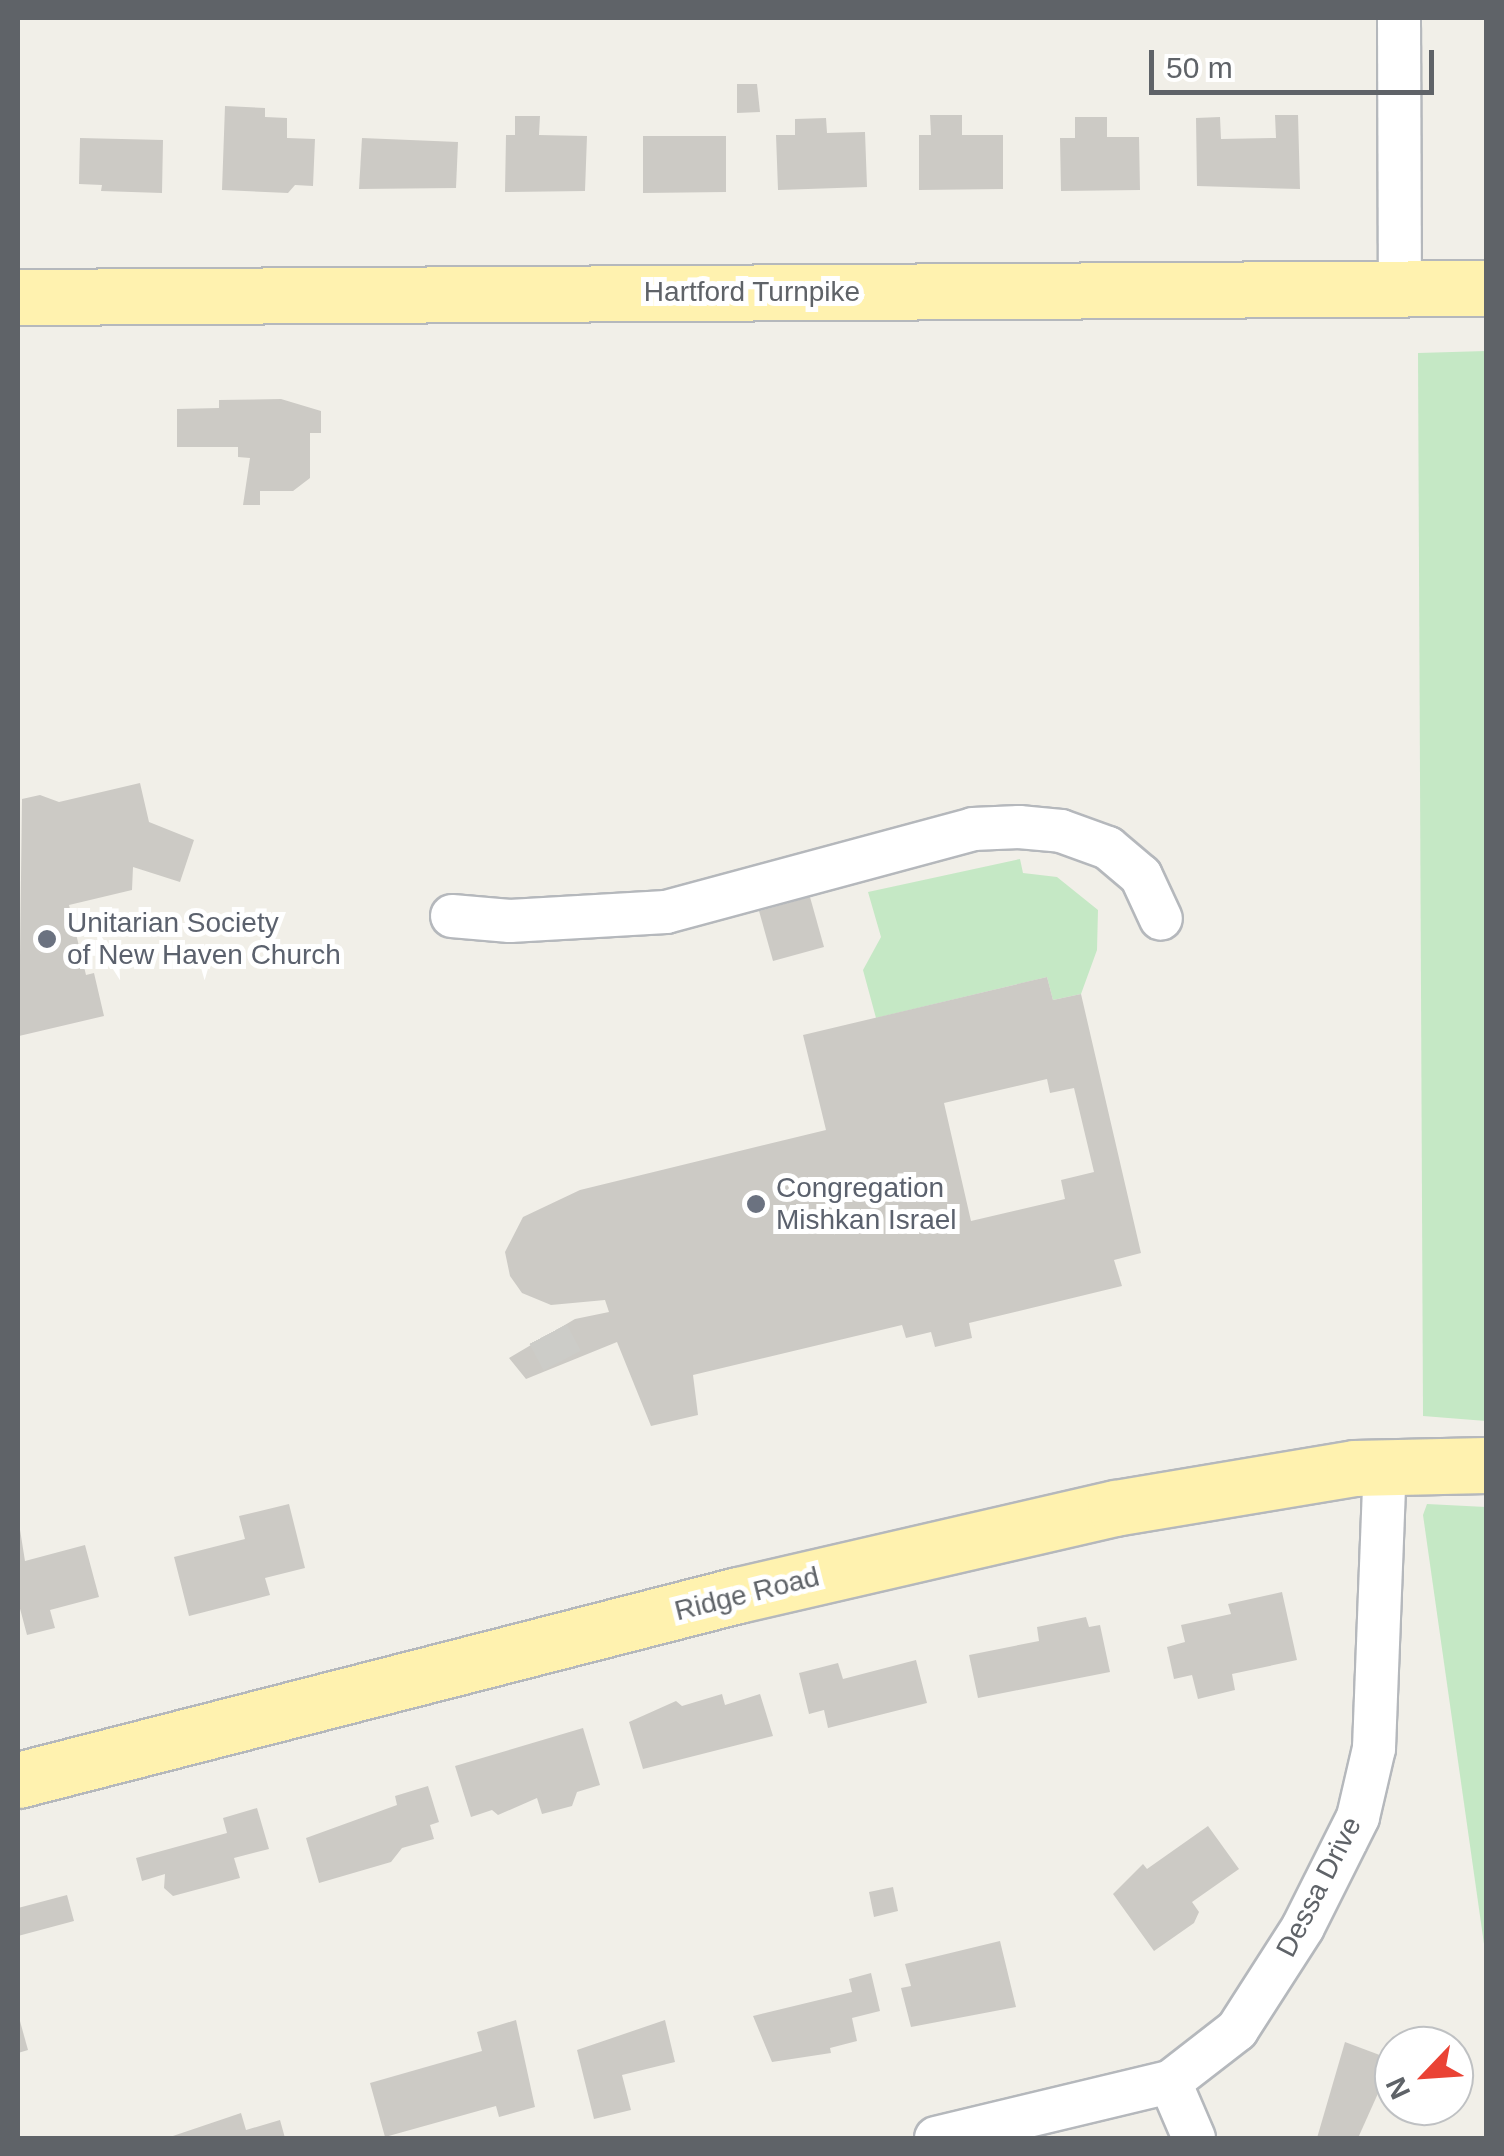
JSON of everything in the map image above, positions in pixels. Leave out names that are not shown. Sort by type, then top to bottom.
[{"type":"main road","name":"Hartford Turnpike","points":[[18,297],[1486,288]]},
{"type":"main road","name":"Ridge Road","points":[[18,1780],[986,1537],[1276,1478],[1385,1466],[1486,1465]]},
{"type":"street","points":[[1399,18],[1400,287]]},
{"type":"street","points":[[452,916],[510,920],[666,912],[955,834],[1018,827],[1061,831],[1108,848],[1141,876],[1161,919]]},
{"type":"street","name":"Dessa Drive","points":[[1170,2082],[1237,2030],[1303,1927],[1358,1817],[1374,1748],[1385,1466]]},
{"type":"street","points":[[936,2138],[1170,2082],[1194,2138]]},
{"type":"green space","points":[[1486,351],[1486,1421],[1423,1416],[1418,353]]},
{"type":"green space","points":[[1020,859],[1023,873],[1057,877],[1098,910],[1097,950],[1081,994],[1053,1000],[1047,977],[876,1018],[863,970],[881,937],[868,892]]},
{"type":"green space","points":[[1427,1504],[1486,1507],[1486,1958],[1423,1515]]},
{"type":"building","points":[[737,84],[757,84],[760,112],[737,113]]},
{"type":"building","points":[[225,106],[265,108],[265,117],[287,118],[287,138],[315,139],[313,186],[295,185],[288,193],[222,190]]},
{"type":"building","points":[[930,115],[962,115],[962,135],[1003,135],[1003,189],[919,190],[919,135],[931,135]]},
{"type":"building","points":[[1275,115],[1298,115],[1300,189],[1197,186],[1196,118],[1220,117],[1221,139],[1276,138]]},
{"type":"building","points":[[515,116],[540,116],[539,135],[587,136],[585,191],[505,192],[506,135],[515,135]]},
{"type":"building","points":[[1075,117],[1107,117],[1107,137],[1139,137],[1140,190],[1061,191],[1060,138],[1075,138]]},
{"type":"building","points":[[826,118],[827,133],[865,132],[867,187],[778,190],[776,135],[795,135],[795,119]]},
{"type":"building","points":[[643,136],[726,136],[726,192],[643,193]]},
{"type":"building","points":[[80,138],[163,140],[162,193],[101,191],[102,185],[79,184]]},
{"type":"building","points":[[362,138],[458,142],[456,188],[359,189]]},
{"type":"building","points":[[281,399],[321,411],[321,433],[310,433],[310,478],[293,491],[260,491],[260,505],[243,505],[250,458],[238,457],[238,447],[177,447],[177,409],[219,408],[219,400]]},
{"type":"building","name":"Unitarian Society of New Haven Church","points":[[140,783],[149,822],[194,840],[180,882],[133,867],[132,890],[69,905],[86,975],[94,973],[104,1016],[19,1036],[22,799],[40,795],[59,802]]},
{"type":"building","points":[[810,897],[824,947],[773,961],[759,911]]},
{"type":"building","name":"Congregation Mishkan Israel","points":[[1047,977],[1053,1000],[1081,994],[1141,1253],[1114,1260],[1122,1286],[969,1323],[972,1338],[935,1347],[931,1332],[906,1338],[902,1325],[693,1375],[698,1415],[651,1426],[617,1342],[526,1379],[509,1358],[575,1319],[609,1312],[605,1300],[551,1305],[522,1293],[510,1276],[505,1252],[523,1217],[580,1190],[826,1130],[803,1035]],"holes":[[[1047,1079],[1050,1093],[1074,1088],[1094,1172],[1061,1180],[1065,1199],[971,1221],[944,1103]]]},
{"type":"building","points":[[289,1504],[305,1568],[265,1578],[270,1595],[189,1616],[174,1557],[245,1539],[239,1516]]},
{"type":"building","points":[[18,1517],[25,1561],[85,1545],[99,1597],[50,1610],[55,1628],[27,1635],[18,1601]]},
{"type":"building","points":[[1282,1592],[1297,1660],[1232,1674],[1235,1690],[1198,1699],[1192,1675],[1174,1679],[1167,1647],[1185,1642],[1181,1625],[1231,1614],[1228,1604]]},
{"type":"building","points":[[1086,1617],[1089,1627],[1100,1625],[1110,1672],[978,1698],[969,1655],[1039,1641],[1037,1627]]},
{"type":"building","points":[[916,1660],[927,1703],[828,1728],[824,1710],[809,1714],[799,1673],[838,1663],[843,1679]]},
{"type":"building","points":[[722,1694],[725,1705],[760,1694],[773,1736],[643,1769],[629,1722],[676,1701],[682,1706]]},
{"type":"building","points":[[583,1728],[600,1785],[577,1792],[572,1806],[542,1814],[537,1798],[498,1815],[492,1810],[471,1817],[455,1766]]},
{"type":"building","points":[[428,1786],[439,1822],[430,1825],[434,1839],[402,1848],[391,1862],[319,1883],[306,1838],[397,1805],[395,1796]]},
{"type":"building","points":[[257,1808],[269,1849],[234,1858],[240,1878],[173,1896],[164,1888],[165,1874],[142,1881],[136,1858],[227,1833],[223,1818]]},
{"type":"building","points":[[1208,1826],[1239,1869],[1192,1902],[1199,1912],[1194,1923],[1154,1951],[1113,1894],[1143,1864],[1147,1869]]},
{"type":"building","points":[[893,1887],[898,1911],[874,1917],[869,1892]]},
{"type":"building","points":[[67,1895],[74,1921],[18,1936],[18,1908]]},
{"type":"building","points":[[1000,1941],[1016,2007],[911,2027],[901,1988],[911,1986],[905,1964]]},
{"type":"building","points":[[871,1973],[880,2011],[852,2018],[857,2041],[830,2048],[831,2053],[772,2062],[753,2016],[852,1992],[849,1979]]},
{"type":"building","points":[[18,2014],[28,2050],[18,2053]]},
{"type":"building","points":[[516,2020],[535,2107],[499,2117],[496,2106],[385,2137],[370,2083],[482,2051],[477,2032]]},
{"type":"building","points":[[665,2020],[675,2062],[622,2075],[631,2110],[594,2119],[577,2050]]},
{"type":"building","points":[[1345,2042],[1374,2053],[1374,2102],[1358,2138],[1317,2138]]},
{"type":"building","points":[[241,2113],[246,2130],[280,2120],[285,2138],[167,2138]]},
{"type":"tunnel","points":[[548,1334],[562,1360]]},
{"type":"place","name":"Unitarian Society of New Haven Church","points":[[47,939]]},
{"type":"place","name":"Congregation Mishkan Israel","points":[[756,1204]]}]
